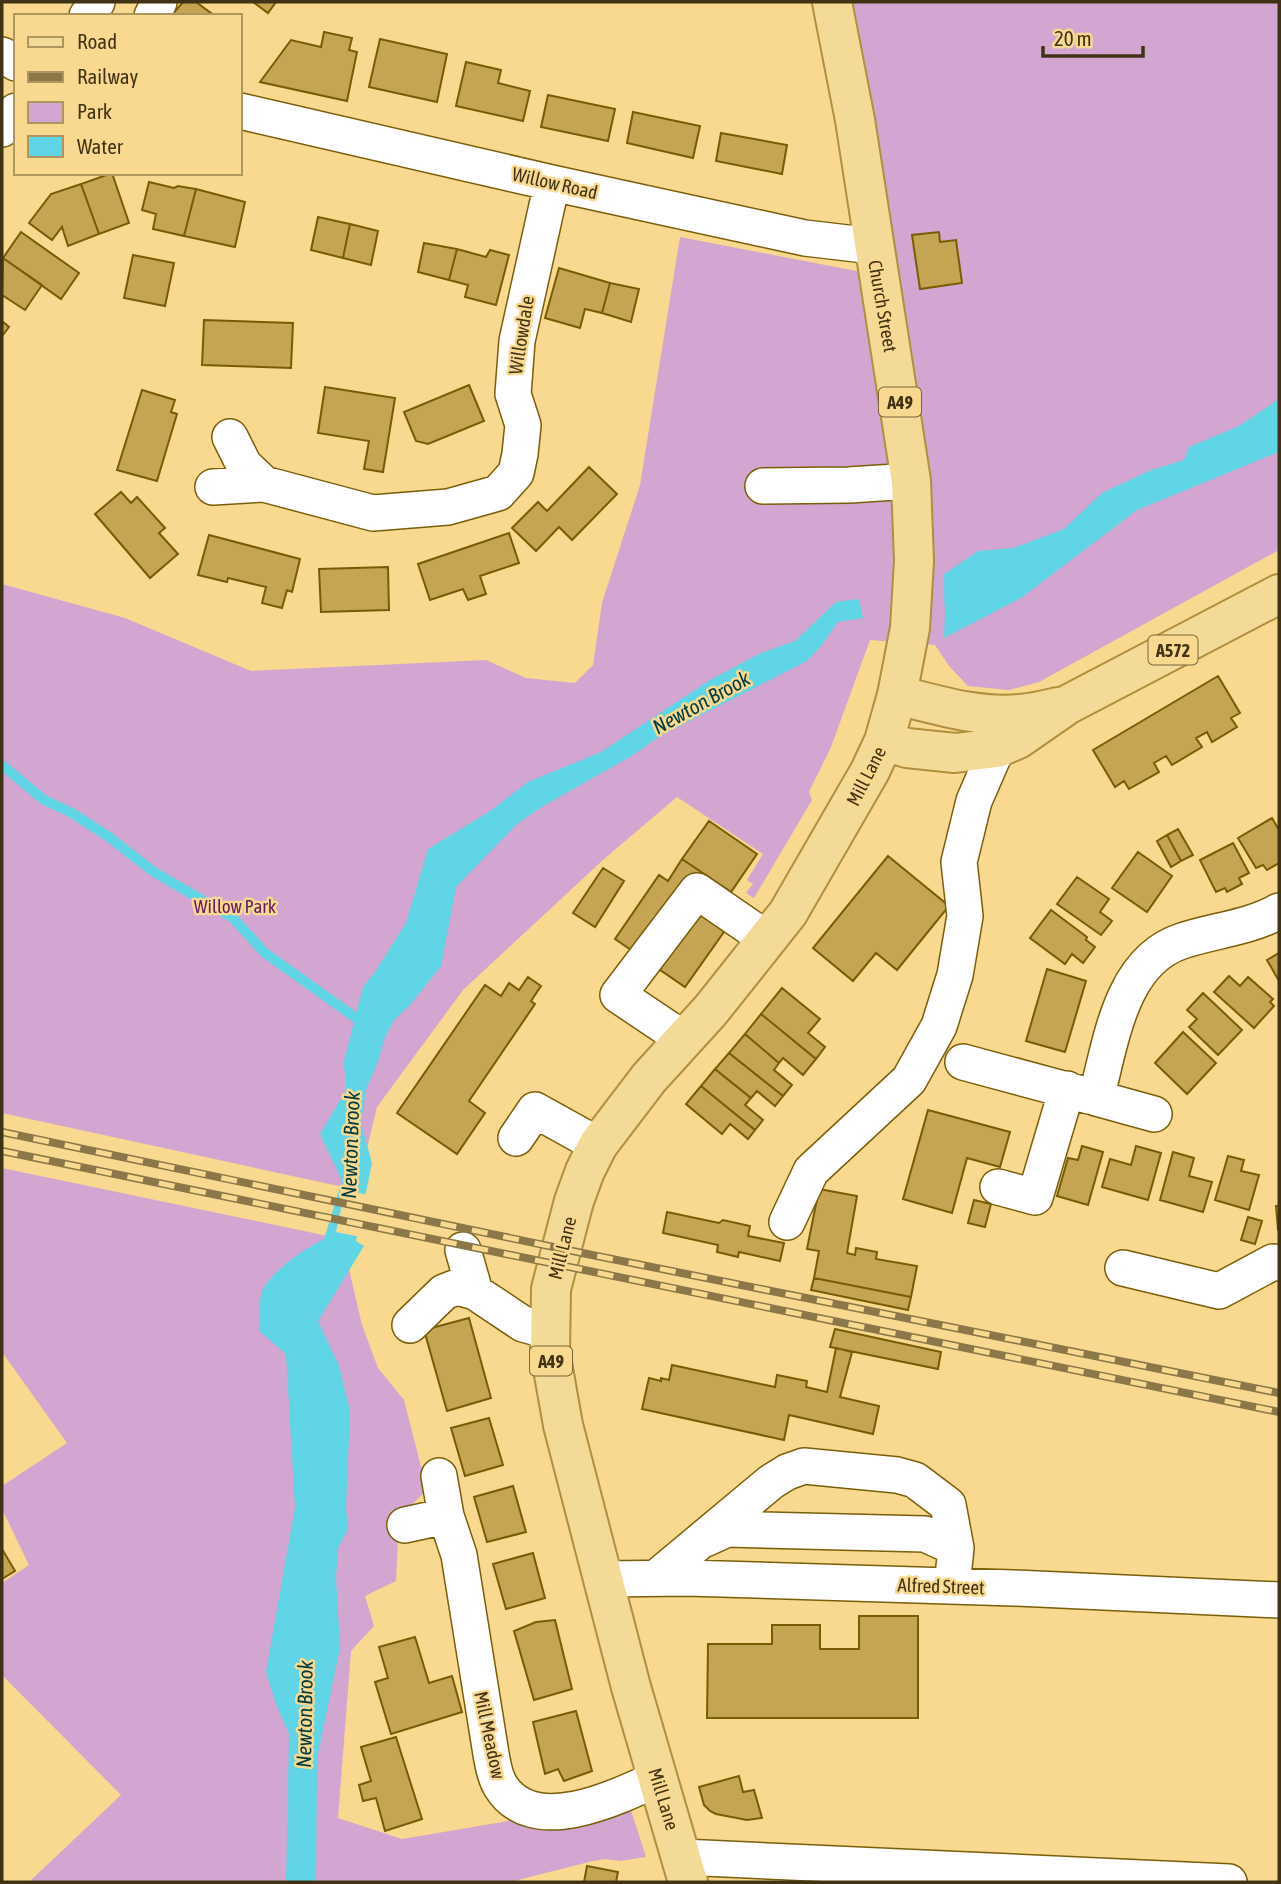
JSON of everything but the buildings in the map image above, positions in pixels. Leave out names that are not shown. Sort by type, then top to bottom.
[{"type":"main road","name":"Church Street","points":[[832,2],[855,120],[911,481],[914,561],[910,628],[897,695]]},
{"type":"main road","name":"A572","points":[[884,741],[907,748],[955,753],[997,748],[1018,739],[1067,705],[1279,594]]},
{"type":"main road","name":"A572","points":[[897,695],[988,715],[1023,714],[1067,705]]},
{"type":"main road","name":"Mill Lane","points":[[685,1870],[631,1687],[563,1425],[550,1352],[551,1289],[573,1201],[584,1171],[598,1145],[649,1078],[685,1040],[788,913],[860,789],[884,741],[897,695]]},
{"type":"street","name":"Willow Road","points":[[242,111],[805,238],[873,246]]},
{"type":"street","points":[[2,129],[14,114]]},
{"type":"street","name":"Willowdale","points":[[214,487],[264,484],[373,513],[448,507],[498,493],[516,473],[520,454],[523,425],[513,394],[517,341],[552,183]]},
{"type":"street","points":[[230,437],[244,465],[264,484]]},
{"type":"street","points":[[763,486],[911,481]]},
{"type":"street","points":[[787,1222],[811,1171],[909,1080],[939,1026],[955,975],[965,916],[959,862],[974,801],[997,748]]},
{"type":"street","points":[[685,1040],[618,995],[696,891],[768,939]]},
{"type":"street","points":[[998,1186],[1035,1197],[1073,1091],[1123,1000],[1149,961],[1164,948],[1259,923],[1279,911]]},
{"type":"street","points":[[964,1062],[1154,1114]]},
{"type":"street","points":[[534,1110],[598,1145]]},
{"type":"street","points":[[463,1250],[470,1290]]},
{"type":"street","points":[[1123,1268],[1219,1291],[1273,1262],[1279,1263]]},
{"type":"street","points":[[410,1325],[444,1292],[457,1287],[470,1290],[523,1324],[549,1331]]},
{"type":"street","points":[[656,1578],[771,1482],[804,1466],[897,1475],[915,1480],[948,1505],[956,1548],[952,1586]]},
{"type":"street","name":"Mill Meadow","points":[[439,1476],[446,1516],[459,1555],[495,1777],[501,1788],[526,1807],[559,1812],[579,1810],[657,1778]]},
{"type":"street","points":[[405,1525],[446,1516]]},
{"type":"street","points":[[705,1539],[727,1530],[925,1534],[956,1548]]},
{"type":"street","name":"Alfred Street","points":[[603,1579],[952,1586],[1279,1600]]},
{"type":"street","points":[[685,1870],[1229,1882]]},
{"type":"green space","name":"Willow Park","points":[[836,2],[1279,2],[1279,550],[1039,682],[1009,690],[968,686],[949,666],[935,645],[870,640],[831,747],[809,792],[812,800],[754,898],[746,893],[753,884],[747,880],[763,854],[677,797],[604,859],[463,990],[377,1107],[357,1190],[2,1113],[2,584],[125,618],[251,671],[486,660],[526,678],[575,683],[593,665],[602,603],[640,485],[680,237],[893,278]]},
{"type":"green space","points":[[2,1168],[342,1239],[362,1325],[378,1368],[404,1400],[427,1490],[399,1517],[396,1581],[365,1596],[374,1626],[351,1651],[338,1818],[402,1839],[628,1801],[646,1857],[593,1861],[510,1882],[29,1882],[121,1795],[2,1675],[2,1583],[29,1565],[2,1509],[2,1486],[67,1443],[2,1352]]},
{"type":"water","points":[[1279,399],[1279,452],[1137,510],[1021,598],[944,638],[943,575],[978,551],[1013,548],[1064,529],[1102,493],[1151,470],[1184,460],[1189,447],[1239,426]]},
{"type":"water","name":"Newton Brook","points":[[859,599],[863,618],[838,622],[807,661],[660,736],[517,824],[456,887],[441,966],[410,1005],[394,1020],[385,1037],[366,1090],[361,1124],[372,1163],[356,1241],[364,1246],[318,1321],[339,1366],[350,1411],[346,1508],[348,1529],[338,1548],[336,1578],[340,1648],[317,1759],[316,1882],[286,1882],[289,1734],[266,1672],[295,1507],[286,1354],[259,1331],[260,1306],[262,1292],[272,1277],[298,1254],[324,1239],[342,1181],[320,1134],[346,1090],[343,1065],[363,987],[406,923],[428,849],[490,811],[528,782],[601,752],[710,680],[761,653],[795,641],[836,602]]},
{"type":"pier","points":[[345,1190],[369,1195],[360,1237],[336,1232]]},
{"type":"waterway","points":[[2,765],[44,800],[72,813],[109,837],[154,872],[233,918],[265,953],[363,1023]]},
{"type":"railway","points":[[2,1132],[587,1254],[1279,1393]]},
{"type":"railway","points":[[2,1151],[1279,1412]]}]
